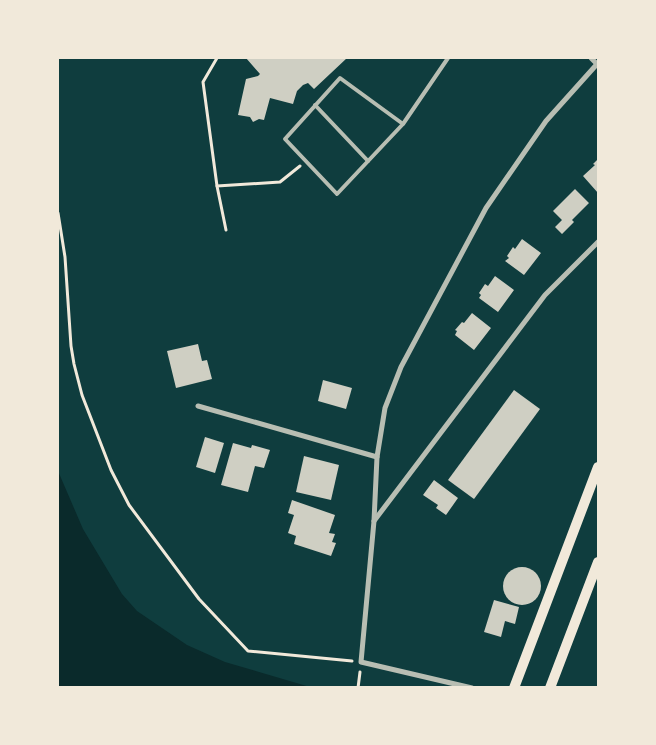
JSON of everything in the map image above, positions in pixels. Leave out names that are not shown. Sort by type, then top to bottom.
[{"type":"main road","points":[[514,688],[598,467]]},
{"type":"main road","points":[[550,688],[598,562]]},
{"type":"street","points":[[472,688],[361,662],[374,521],[377,457],[385,408],[401,367],[486,208],[546,121],[598,64],[590,58]]},
{"type":"street","points":[[374,521],[545,295],[598,242]]},
{"type":"street","points":[[198,406],[377,457]]},
{"type":"lane","points":[[403,124],[340,78],[285,139],[337,194],[403,124],[448,58]]},
{"type":"lane","points":[[315,105],[368,161]]},
{"type":"path","points":[[217,58],[204,82],[217,186],[226,230]]},
{"type":"path","points":[[217,186],[280,182],[306,161]]},
{"type":"path","points":[[58,214],[65,257],[74,364],[82,395],[110,470],[129,505],[206,607],[248,651],[361,662],[358,688]]},
{"type":"water","points":[[58,471],[83,529],[122,594],[137,611],[187,645],[225,662],[310,687],[58,687]]},
{"type":"building","points":[[246,58],[347,58],[314,89],[308,83],[303,85],[297,91],[293,104],[270,98],[264,120],[259,119],[253,122],[250,117],[238,115],[246,79],[260,74]]},
{"type":"building","points":[[598,159],[598,193],[583,176],[595,165],[593,164]]},
{"type":"building","points":[[575,189],[589,203],[572,220],[574,222],[562,234],[555,227],[562,220],[553,211]]},
{"type":"building","points":[[522,239],[541,253],[524,275],[505,261],[509,258],[507,256],[513,247],[515,249]]},
{"type":"building","points":[[495,276],[514,290],[498,312],[479,298],[481,295],[479,293],[485,284],[488,286]]},
{"type":"building","points":[[472,313],[491,328],[474,350],[455,335],[457,331],[455,330]]},
{"type":"building","points":[[198,344],[202,361],[207,360],[212,379],[176,388],[167,351]]},
{"type":"building","points":[[323,380],[352,388],[346,409],[318,401]]},
{"type":"building","points":[[514,390],[540,409],[474,499],[448,480]]},
{"type":"building","points":[[205,437],[224,443],[215,473],[196,467]]},
{"type":"building","points":[[233,443],[251,448],[252,445],[270,450],[264,468],[255,466],[248,492],[221,485]]},
{"type":"building","points":[[304,456],[339,465],[331,500],[296,492]]},
{"type":"building","points":[[434,480],[458,498],[446,515],[436,508],[438,505],[423,495]]},
{"type":"building","points":[[292,500],[335,515],[329,533],[335,534],[332,542],[336,543],[331,556],[294,544],[296,536],[288,533],[294,515],[288,513]]},
{"type":"building","points":[[522,567],[536,572],[541,586],[536,600],[522,605],[508,600],[503,586],[508,572]]},
{"type":"building","points":[[494,600],[519,607],[515,624],[505,621],[501,637],[484,632]]}]
